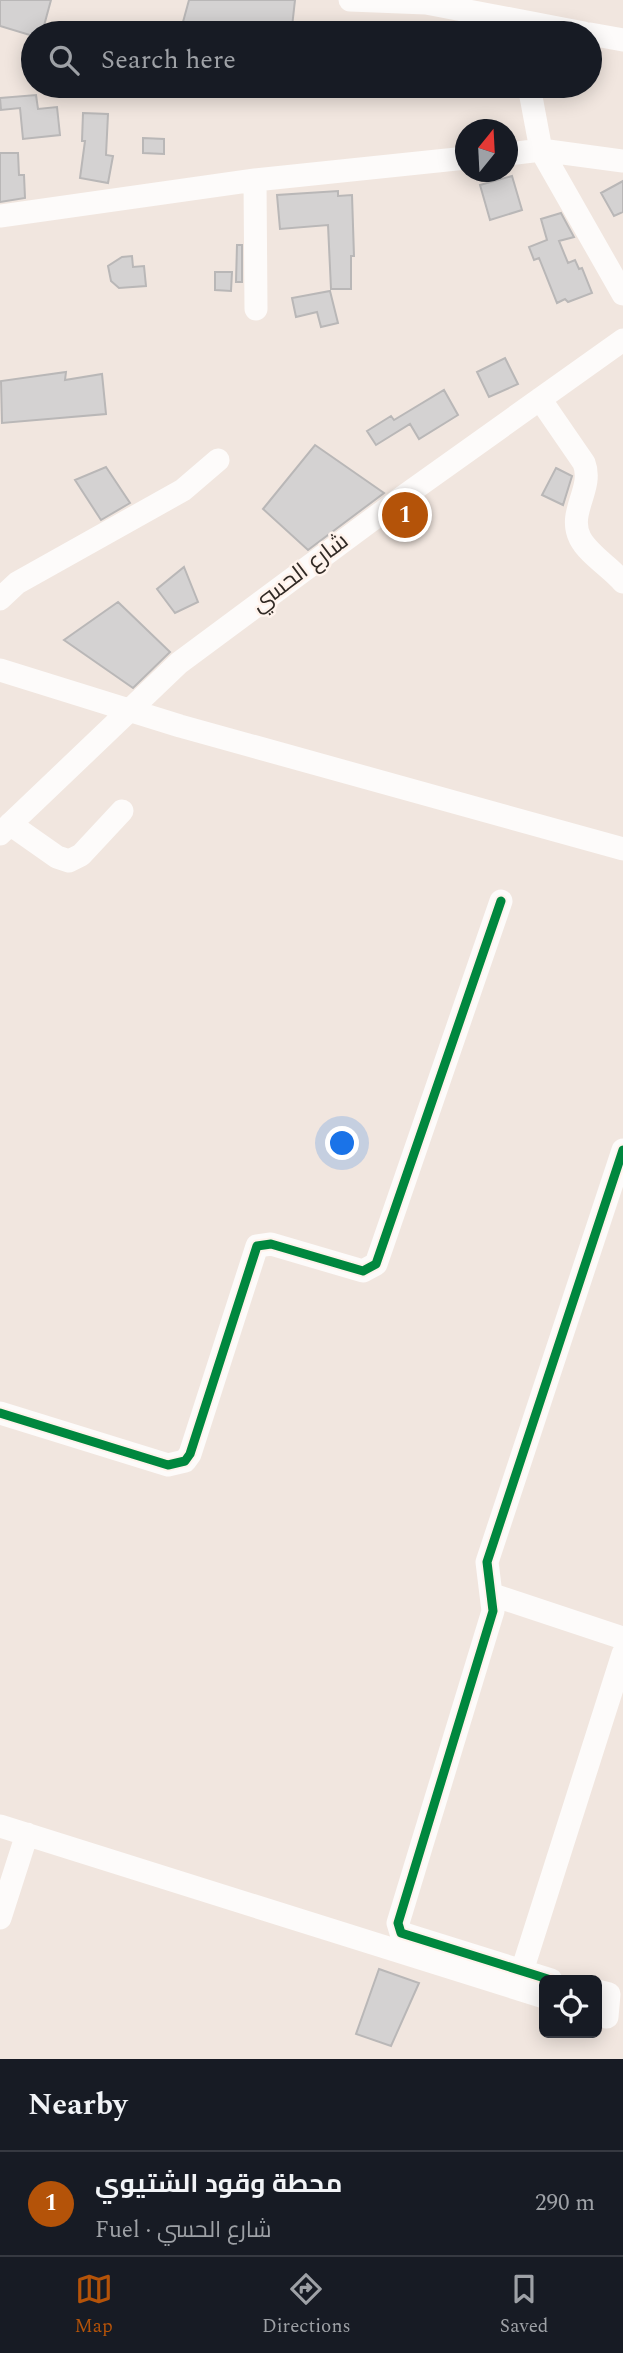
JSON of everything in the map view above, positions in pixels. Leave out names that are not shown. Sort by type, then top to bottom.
[{"type":"street","points":[[350,0],[426,2],[497,21]]},
{"type":"street","points":[[602,36],[623,40]]},
{"type":"street","points":[[531,98],[541,150],[623,294]]},
{"type":"street","points":[[518,152],[541,150],[623,161]]},
{"type":"street","points":[[0,216],[255,180],[455,159]]},
{"type":"street","points":[[255,180],[256,309]]},
{"type":"street","name":"شارع الحسي","points":[[5,829],[179,663],[623,340]]},
{"type":"street","points":[[540,399],[584,463],[589,475],[577,511],[576,529],[581,541],[623,582]]},
{"type":"street","points":[[0,599],[17,583],[183,490],[218,460]]},
{"type":"street","points":[[0,670],[128,711],[623,849]]},
{"type":"street","points":[[5,829],[69,861],[81,855],[122,811]]},
{"type":"street","points":[[0,1413],[168,1465],[185,1461],[190,1454],[257,1246],[271,1244],[363,1271],[376,1264],[500,901]]},
{"type":"street","points":[[539,1976],[401,1933],[398,1927],[493,1611],[487,1562],[623,1150]]},
{"type":"street","points":[[493,1595],[623,1638]]},
{"type":"street","points":[[522,1971],[623,1654]]},
{"type":"street","points":[[0,1881],[14,1830]]},
{"type":"street","points":[[0,1918],[14,1830]]},
{"type":"street","points":[[14,1830],[539,1995]]},
{"type":"street","points":[[602,1992],[609,1994],[609,2017]]},
{"type":"building","points":[[0,0],[51,0],[45,21],[21,21],[21,32],[0,26]]},
{"type":"building","points":[[189,0],[295,0],[293,21],[183,21]]},
{"type":"building","points":[[0,98],[36,98],[38,109],[57,107],[60,135],[23,139],[20,108],[1,110]]},
{"type":"building","points":[[83,113],[108,114],[106,155],[113,156],[108,183],[80,178],[85,141],[82,141]]},
{"type":"building","points":[[143,138],[164,139],[164,154],[143,153]]},
{"type":"building","points":[[0,153],[18,153],[19,175],[24,175],[25,198],[0,202]]},
{"type":"building","points":[[623,181],[623,212],[614,216],[601,193]]},
{"type":"building","points":[[514,182],[522,210],[490,220],[480,185]]},
{"type":"building","points":[[338,191],[338,196],[352,195],[354,256],[351,256],[351,289],[331,289],[328,225],[280,229],[277,195]]},
{"type":"building","points":[[561,213],[574,237],[559,241],[568,263],[575,260],[579,269],[582,268],[592,293],[557,303],[539,258],[534,260],[529,247],[547,240],[541,219]]},
{"type":"building","points":[[237,245],[242,245],[242,282],[236,282]]},
{"type":"building","points":[[132,256],[133,267],[144,266],[146,286],[119,288],[111,281],[108,266],[122,257]]},
{"type":"building","points":[[215,272],[232,272],[231,291],[215,290]]},
{"type":"building","points":[[330,291],[338,323],[321,327],[317,312],[296,317],[292,298]]},
{"type":"building","points":[[505,358],[518,384],[489,397],[477,372]]},
{"type":"building","points":[[66,372],[65,380],[102,374],[106,414],[2,423],[1,381]]},
{"type":"building","points":[[444,390],[458,415],[419,439],[410,424],[376,445],[367,431],[391,416],[394,420]]},
{"type":"building","points":[[315,445],[384,493],[308,550],[263,509]]},
{"type":"building","points":[[106,467],[130,503],[101,520],[75,480]]},
{"type":"building","points":[[556,468],[572,476],[563,505],[542,495]]},
{"type":"building","points":[[184,567],[198,602],[175,613],[157,589]]},
{"type":"building","points":[[118,602],[170,652],[133,688],[64,640]]},
{"type":"building","points":[[379,1969],[419,1983],[391,2046],[356,2034]]},
{"type":"cycle path","points":[[0,1413],[168,1465],[185,1461],[190,1454],[257,1246],[271,1244],[363,1271],[376,1264],[501,901]]},
{"type":"cycle path","points":[[539,1976],[401,1933],[398,1923],[493,1611],[487,1562],[623,1150]]},
{"type":"place","name":"محطة وقود الشتيوي","points":[[405,515]]}]
